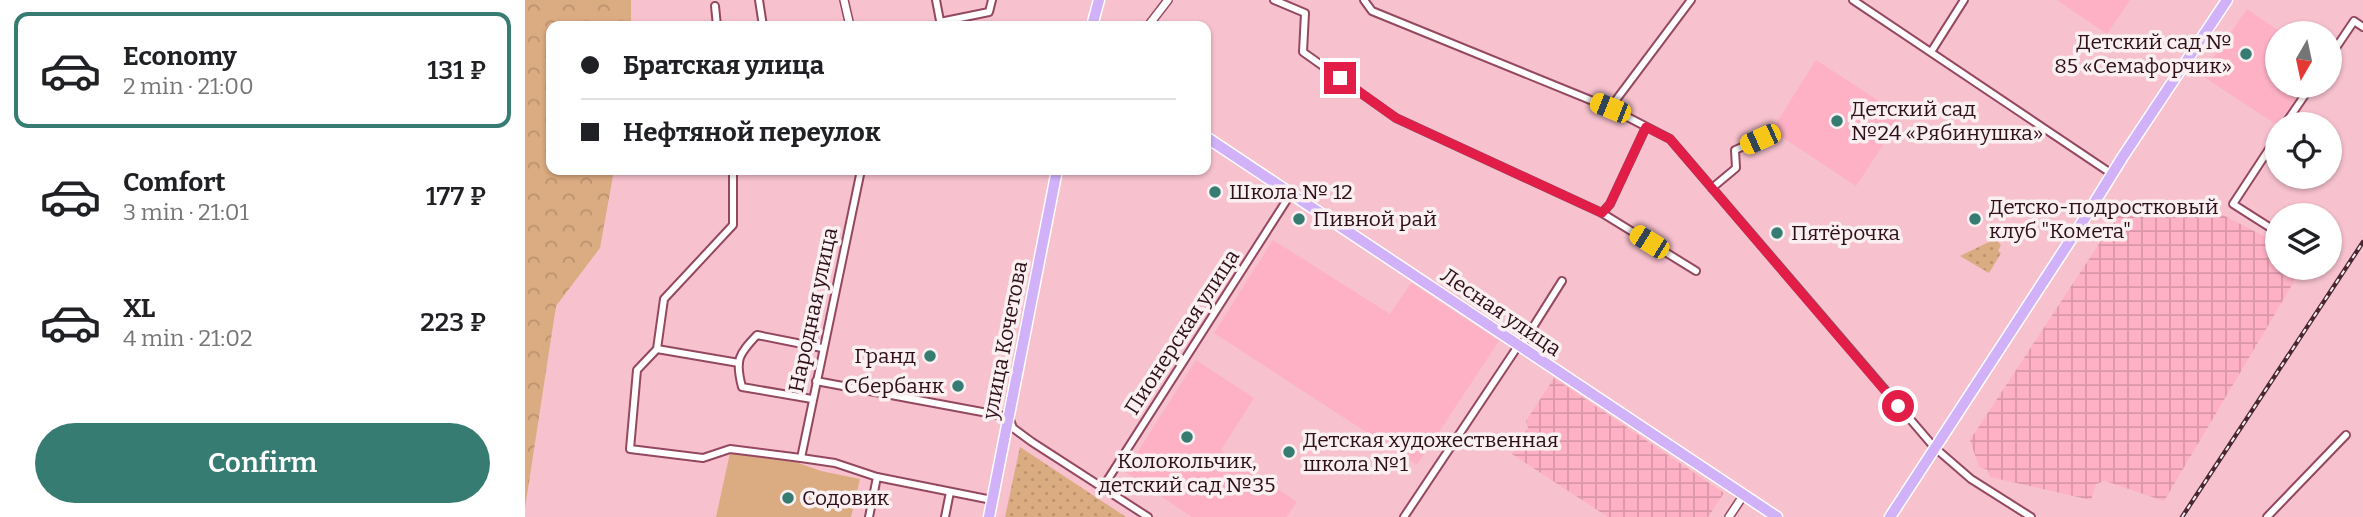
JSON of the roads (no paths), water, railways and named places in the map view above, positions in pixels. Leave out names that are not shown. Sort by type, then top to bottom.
[{"type":"main road","points":[[1093,21],[1099,0]]},
{"type":"main road","points":[[1890,517],[2227,0]]},
{"type":"main road","name":"Лесная улица","points":[[1211,140],[1777,517]]},
{"type":"main road","name":"улица Кочетова","points":[[989,517],[1009,431],[1009,417],[1057,175]]},
{"type":"street","points":[[759,0],[762,21]]},
{"type":"street","points":[[845,0],[849,21]]},
{"type":"street","points":[[936,0],[940,21]]},
{"type":"street","points":[[952,21],[989,12],[992,0]]},
{"type":"street","points":[[1153,21],[1168,0]]},
{"type":"street","points":[[1274,0],[1305,13],[1303,52],[1396,118],[1602,213],[1696,271]]},
{"type":"street","points":[[1364,0],[1372,11],[1610,108],[1670,139],[1934,447],[1971,479],[2031,517]]},
{"type":"street","points":[[1610,108],[1691,0]]},
{"type":"street","points":[[1853,0],[2112,174]]},
{"type":"street","points":[[1931,52],[1964,0]]},
{"type":"street","points":[[715,6],[716,21]]},
{"type":"street","points":[[2342,39],[2354,21],[2363,27]]},
{"type":"street","points":[[1602,213],[1610,204],[1646,127]]},
{"type":"street","points":[[1712,188],[1736,168],[1735,150],[1775,132]]},
{"type":"street","points":[[2265,155],[2233,204],[2265,224]]},
{"type":"street","points":[[733,175],[733,225],[664,299],[656,349],[637,370],[630,449],[703,458],[730,449],[800,457],[835,463],[877,477],[992,500]]},
{"type":"street","name":"Народная улица","points":[[800,457],[860,175]]},
{"type":"street","name":"Пионерская улица","points":[[1103,487],[1290,195]]},
{"type":"street","points":[[1404,517],[1562,281]]},
{"type":"street","points":[[812,399],[742,387],[740,354],[757,335],[822,348]]},
{"type":"street","points":[[656,349],[739,363]]},
{"type":"street","points":[[816,381],[1009,417]]},
{"type":"street","points":[[1009,431],[1148,517]]},
{"type":"street","points":[[2267,517],[2346,435]]},
{"type":"street","points":[[869,517],[877,477]]},
{"type":"street","points":[[944,517],[950,492]]},
{"type":"street","points":[[1729,517],[1743,496]]},
{"type":"railway","points":[[2182,517],[2363,242]]},
{"type":"place","name":"Детский сад № 85 «Семафорчик»","points":[[2246,54]]},
{"type":"place","name":"Детский сад №24 «Рябинушка»","points":[[1837,121]]},
{"type":"place","name":"Школа № 12","points":[[1215,192]]},
{"type":"place","name":"Пивной рай","points":[[1299,219]]},
{"type":"place","name":"Детско-подростковый клуб \"Комета\"","points":[[1975,219]]},
{"type":"place","name":"Пятёрочка","points":[[1777,233]]},
{"type":"place","name":"Гранд","points":[[930,356]]},
{"type":"place","name":"Сбербанк","points":[[958,386]]},
{"type":"place","name":"Колокольчик, детский сад №35","points":[[1187,437]]},
{"type":"place","name":"Детская художественная школа №1","points":[[1289,452]]},
{"type":"place","name":"Содовик","points":[[788,498]]}]
